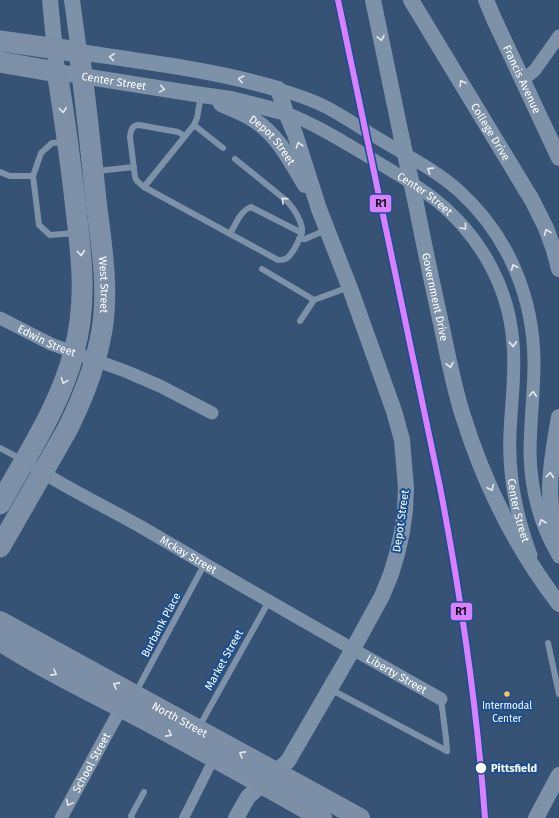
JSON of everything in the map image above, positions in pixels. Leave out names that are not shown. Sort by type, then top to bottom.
[{"type":"highway","name":"Center Street","points":[[0,42],[78,52]]},
{"type":"highway","name":"West Street","points":[[0,547],[67,430],[75,413],[96,360],[102,330],[104,314],[104,276],[82,76],[78,52]]},
{"type":"highway","name":"Center Street","points":[[0,62],[57,72]]},
{"type":"highway","name":"West Street","points":[[0,504],[38,437],[57,399],[74,352],[79,329],[83,276],[68,141],[57,72]]},
{"type":"main road","name":"North Street","points":[[0,621],[128,701],[214,758],[269,778],[360,818]]},
{"type":"main road","name":"North Street","points":[[0,641],[20,654],[128,701],[198,729],[269,778],[317,817]]},
{"type":"main road","points":[[0,654],[20,654]]},
{"type":"street","name":"West Street","points":[[50,0],[57,72]]},
{"type":"street","name":"West Street","points":[[72,0],[78,52]]},
{"type":"street","name":"Government Drive","points":[[373,0],[450,370],[462,415],[478,461],[496,500],[517,540],[540,578]]},
{"type":"street","name":"College Drive","points":[[411,0],[532,200],[546,228],[559,269]]},
{"type":"street","name":"Francis Avenue","points":[[486,0],[559,158]]},
{"type":"street","points":[[523,80],[535,70],[559,36]]},
{"type":"street","name":"Center Street","points":[[78,52],[216,73],[298,95],[326,107],[419,163],[459,191],[470,202],[492,228],[502,243],[520,281],[527,302],[531,320],[534,362],[531,436],[534,495],[539,514],[550,542],[559,557]]},
{"type":"street","name":"Center Street","points":[[57,72],[231,99],[286,113],[312,124],[336,137],[436,200],[450,212],[486,256],[504,297],[514,343],[514,380],[510,444],[511,478],[515,502],[527,546],[540,578],[559,604]]},
{"type":"street","name":"Depot Street","points":[[236,818],[248,797],[288,761],[353,649],[382,596],[391,574],[402,532],[405,510],[406,488],[402,440],[394,411],[350,287],[319,209],[295,134],[278,89]]},
{"type":"street","name":"Depot Street","points":[[202,95],[256,121],[269,133],[287,155],[319,209]]},
{"type":"street","name":"Edwin Street","points":[[0,318],[51,344],[96,360],[160,386],[212,413]]},
{"type":"street","points":[[559,417],[552,456],[549,500],[559,540]]},
{"type":"street","name":"Mckay Street","points":[[24,461],[56,481],[142,528],[204,565],[353,649]]},
{"type":"street","name":"Liberty Street","points":[[353,649],[440,699]]},
{"type":"street","name":"School Street","points":[[61,818],[128,701]]},
{"type":"street","points":[[184,818],[214,758]]},
{"type":"street","points":[[536,818],[559,774]]},
{"type":"lane","points":[[144,187],[194,124],[197,118],[202,95]]},
{"type":"lane","points":[[194,124],[222,148]]},
{"type":"lane","points":[[185,136],[178,132],[135,125],[131,131],[130,137],[135,177],[137,181],[144,187],[278,260],[288,258],[301,236],[302,228],[294,209],[287,201],[235,158]]},
{"type":"lane","points":[[68,141],[52,143],[41,153],[33,176],[39,225],[50,235],[78,233]]},
{"type":"lane","points":[[93,172],[134,167]]},
{"type":"lane","points":[[0,172],[10,176],[33,176]]},
{"type":"lane","points":[[230,234],[243,212],[251,206],[301,236],[302,239],[327,230]]},
{"type":"lane","points":[[262,268],[314,300]]},
{"type":"lane","points":[[300,321],[314,300],[350,287]]},
{"type":"lane","points":[[0,448],[24,461]]},
{"type":"lane","name":"Burbank Place","points":[[128,701],[204,565]]},
{"type":"lane","name":"Market Street","points":[[198,729],[269,601]]},
{"type":"lane","points":[[548,643],[559,694]]},
{"type":"lane","points":[[330,689],[447,751],[440,699]]},
{"type":"lane","points":[[132,818],[131,816],[144,792]]},
{"type":"transit line","name":"R1","points":[[338,0],[448,528],[473,693],[485,818]]},
{"type":"place","name":"Intermodal Center","points":[[507,694]]},
{"type":"place","name":"Pittsfield","points":[[481,768]]}]
